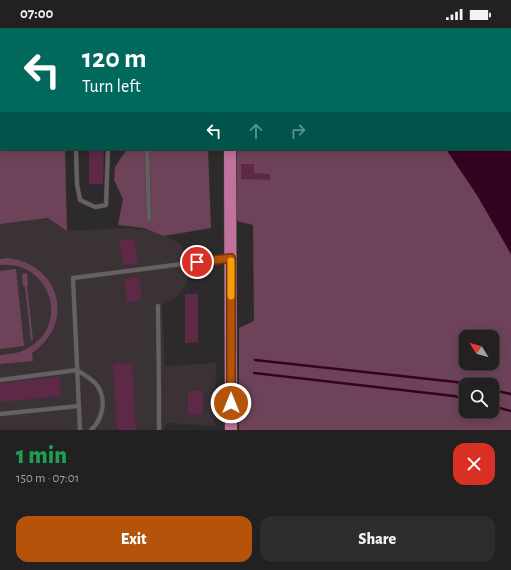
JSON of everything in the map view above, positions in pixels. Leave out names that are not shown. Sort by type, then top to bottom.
[{"type":"main road","points":[[230,150],[231,430]]},
{"type":"lane","points":[[76,150],[77,184],[80,200],[95,207],[106,205],[108,150]]},
{"type":"lane","points":[[147,150],[149,219]]},
{"type":"lane","points":[[80,430],[73,278],[231,258]]},
{"type":"lane","points":[[158,306],[159,430]]},
{"type":"lane","points":[[0,380],[77,370],[96,384],[102,393],[103,408],[100,419],[91,430]]},
{"type":"lane","points":[[0,414],[79,406]]},
{"type":"shaded area","points":[[0,150],[65,150],[67,231],[48,218],[0,224]]},
{"type":"shaded area","points":[[126,150],[208,150],[211,228],[164,236],[144,228],[118,225],[123,199],[114,180],[115,167]]},
{"type":"shaded area","points":[[237,150],[447,150],[477,195],[511,254],[511,430],[239,430],[239,328],[254,321],[253,225],[237,221]]},
{"type":"shaded area","points":[[447,150],[511,150],[511,254],[477,195]]},
{"type":"shaded area","points":[[48,218],[67,231],[118,228],[144,229],[162,234],[180,244],[184,251],[188,279],[176,298],[162,305],[165,366],[216,363],[215,426],[166,423],[164,430],[0,430],[0,224]]},
{"type":"shaded area","points":[[7,258],[25,262],[39,271],[50,282],[56,296],[58,311],[54,326],[46,341],[32,353],[33,361],[0,364],[0,355],[12,354],[24,350],[39,340],[48,327],[51,313],[50,298],[43,284],[32,273],[18,266],[0,265],[0,259]]},
{"type":"shaded area","points":[[16,269],[24,346],[0,349],[0,271]]},
{"type":"shaded area","points":[[27,273],[33,340],[31,341],[25,286],[23,286],[22,274]]},
{"type":"building","points":[[89,150],[104,150],[103,184],[89,184]]},
{"type":"building","points":[[241,164],[254,164],[254,173],[270,174],[270,180],[241,179]]},
{"type":"building","points":[[134,239],[138,263],[123,265],[119,240]]},
{"type":"building","points":[[139,277],[142,300],[127,302],[124,279]]},
{"type":"building","points":[[185,294],[198,294],[198,342],[185,343]]},
{"type":"building","points":[[132,363],[136,430],[117,430],[113,364]]},
{"type":"building","points":[[59,377],[61,396],[0,402],[0,383]]},
{"type":"building","points":[[188,391],[203,391],[203,415],[188,414]]},
{"type":"waterway","points":[[255,360],[459,383]]},
{"type":"waterway","points":[[254,373],[459,397]]},
{"type":"waterway","points":[[499,391],[511,394]]},
{"type":"waterway","points":[[499,408],[511,411]]},
{"type":"slow traffic","points":[[231,261],[231,296]]},
{"type":"route","points":[[197,262],[231,258],[231,403]]}]
